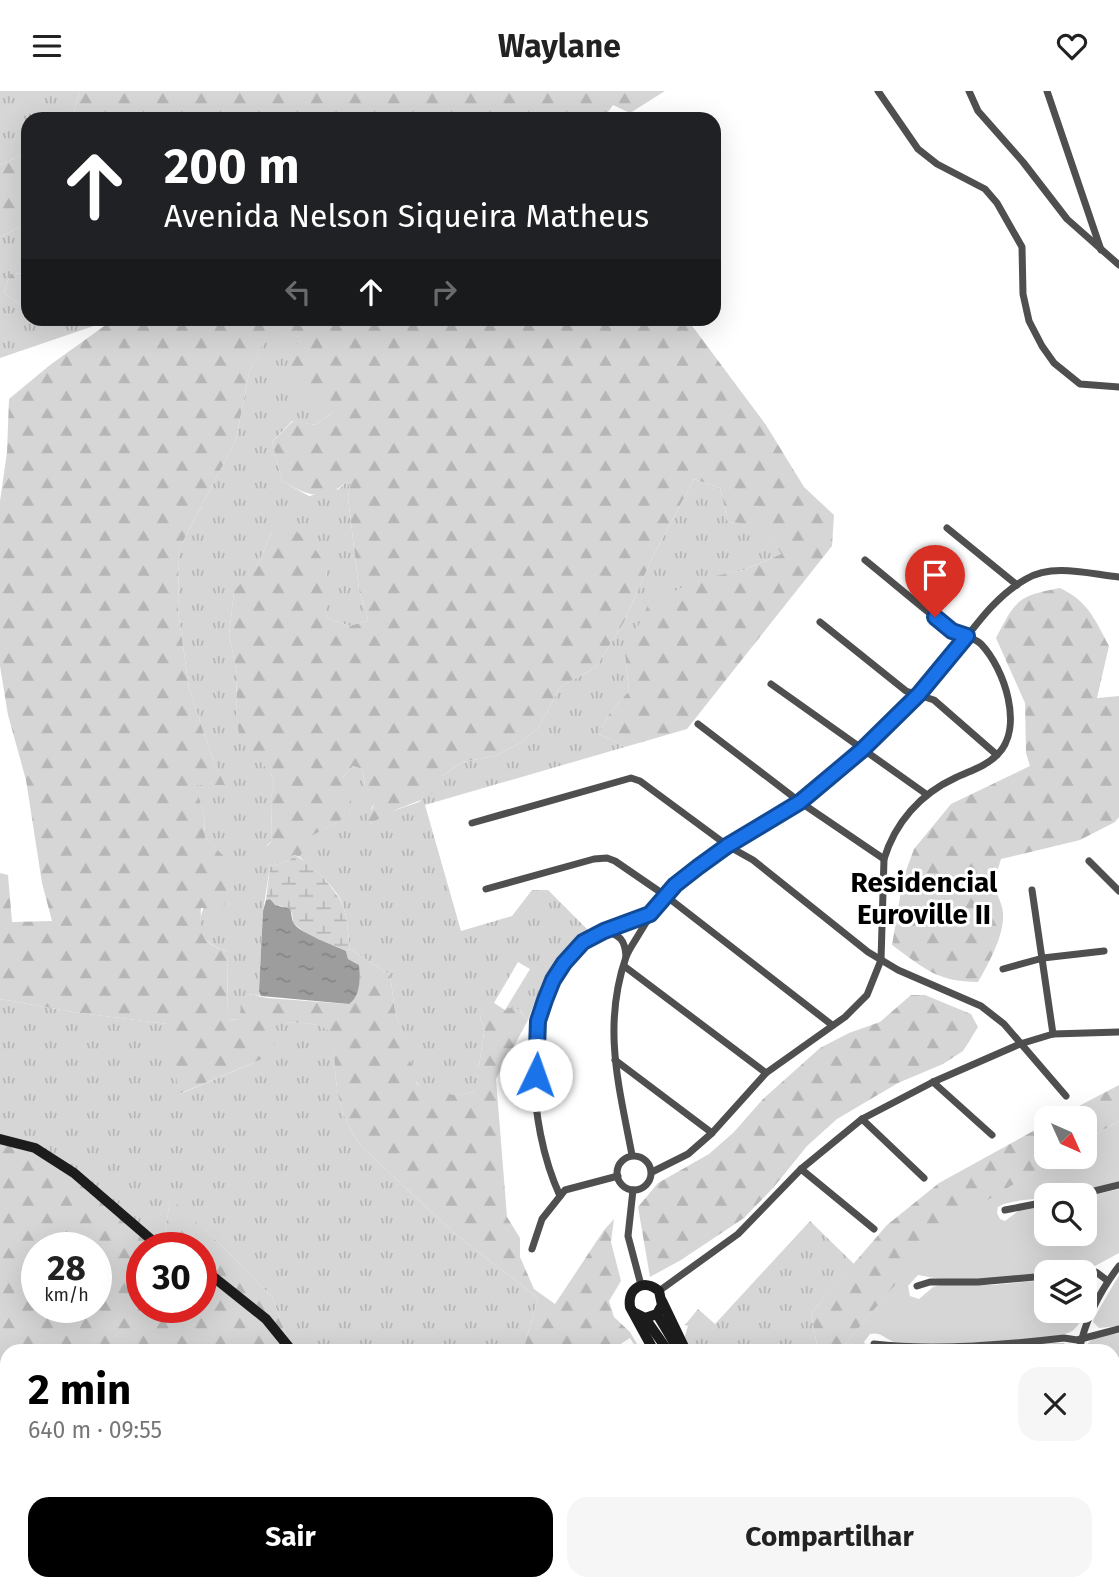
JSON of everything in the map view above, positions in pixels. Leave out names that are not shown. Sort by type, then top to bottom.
[{"type":"street","points":[[878,91],[918,149],[937,164],[985,189],[997,203],[1022,247],[1023,294],[1029,321],[1054,363],[1080,384],[1119,387]]},
{"type":"street","points":[[969,91],[978,111],[1023,162],[1067,219],[1119,265]]},
{"type":"street","points":[[1046,91],[1101,250]]},
{"type":"street","points":[[947,528],[1017,585]]},
{"type":"street","points":[[652,1172],[688,1154],[712,1133],[765,1073],[845,1017],[867,995],[881,960],[884,859],[889,843],[907,814],[926,795],[956,777],[979,768],[997,755],[1005,744],[1011,727],[1010,706],[1002,680],[979,641],[952,631],[865,561]]},
{"type":"street","points":[[626,957],[650,914],[666,896],[698,867],[727,846],[800,802],[862,750],[919,694],[984,614],[1017,585],[1035,574],[1051,570],[1119,577]]},
{"type":"street","points":[[820,622],[906,691],[934,700],[997,755]]},
{"type":"street","points":[[771,684],[926,795]]},
{"type":"street","points":[[698,724],[800,802],[884,859]]},
{"type":"street","points":[[472,823],[631,778],[640,781],[727,846],[752,860],[881,960],[981,1006],[1004,1024],[1066,1096]]},
{"type":"street","points":[[486,889],[594,859],[607,858],[666,896],[832,1025]]},
{"type":"street","points":[[1089,861],[1119,891]]},
{"type":"street","points":[[1032,890],[1052,1034]]},
{"type":"street","points":[[560,1196],[552,1178],[537,1124],[538,1021],[553,980],[583,942],[650,914]]},
{"type":"street","points":[[604,931],[616,934],[625,943],[626,957],[617,993],[612,1033],[632,1155]]},
{"type":"street","points":[[1003,969],[1043,958],[1104,951]]},
{"type":"street","points":[[624,966],[765,1073]]},
{"type":"street","points":[[645,1334],[661,1295],[738,1234],[802,1169],[862,1119],[933,1082],[1020,1044],[1052,1034],[1117,1035]]},
{"type":"street","points":[[615,1059],[712,1133]]},
{"type":"street","points":[[933,1082],[992,1135]]},
{"type":"street","points":[[862,1119],[924,1178]]},
{"type":"street","points":[[0,1139],[35,1148],[74,1173],[142,1232]]},
{"type":"street","points":[[632,1155],[648,1161],[652,1172],[644,1187],[633,1190],[621,1184],[618,1175],[622,1161],[632,1155]]},
{"type":"street","points":[[802,1169],[874,1229]]},
{"type":"street","points":[[532,1249],[542,1219],[565,1190],[618,1175]]},
{"type":"street","points":[[1097,1190],[1119,1185]]},
{"type":"street","points":[[633,1190],[628,1236],[641,1285]]},
{"type":"street","points":[[1004,1210],[1034,1204]]},
{"type":"street","points":[[1080,1344],[1108,1281],[1119,1266]]},
{"type":"street","points":[[1097,1273],[1108,1281]]},
{"type":"street","points":[[917,1286],[930,1282],[978,1282],[1034,1277]]},
{"type":"street","points":[[217,1280],[266,1319],[286,1344]]},
{"type":"street","points":[[650,1344],[633,1312],[629,1297],[632,1291],[641,1285],[651,1285],[661,1295],[682,1344]]},
{"type":"street","points":[[633,1312],[650,1318],[673,1344]]},
{"type":"street","points":[[650,1318],[664,1344]]},
{"type":"street","points":[[993,1344],[1081,1339],[1119,1329]]},
{"type":"street","points":[[874,1343],[880,1344]]},
{"type":"green space","points":[[0,91],[80,91],[74,112],[21,112],[21,155],[0,165]]},
{"type":"green space","points":[[80,91],[665,91],[632,112],[613,105],[608,112],[74,112]]},
{"type":"green space","points":[[21,155],[21,226],[0,237],[0,165]]},
{"type":"green space","points":[[21,226],[21,273],[10,274],[4,293],[21,305],[21,326],[94,326],[0,358],[0,237]]},
{"type":"green space","points":[[21,273],[21,305],[4,293],[10,274]]},
{"type":"green space","points":[[104,326],[692,326],[766,425],[804,487],[834,515],[832,546],[687,729],[625,747],[599,734],[609,714],[629,691],[625,655],[648,605],[696,580],[744,570],[781,554],[764,525],[728,522],[720,488],[694,479],[652,558],[624,622],[596,667],[560,687],[539,727],[520,743],[495,756],[462,762],[442,776],[444,783],[432,794],[386,814],[369,825],[366,824],[375,802],[365,785],[362,769],[353,766],[343,777],[351,788],[349,814],[309,837],[300,857],[294,855],[290,860],[270,867],[266,847],[272,841],[271,798],[274,785],[271,773],[240,740],[236,714],[237,674],[229,635],[234,591],[257,566],[272,532],[296,531],[312,546],[324,564],[327,578],[327,618],[349,626],[367,621],[368,618],[359,590],[348,497],[350,484],[346,482],[322,495],[306,493],[291,486],[282,481],[272,442],[293,421],[316,425],[333,412],[285,378],[300,337],[269,330],[249,373],[236,440],[179,549],[178,611],[189,688],[213,760],[225,785],[195,785],[204,814],[205,838],[230,862],[223,912],[201,908],[204,937],[219,949],[228,952],[227,1019],[240,1020],[241,999],[248,994],[348,1004],[355,997],[360,976],[359,965],[348,959],[346,951],[350,949],[390,975],[395,1011],[417,1084],[430,1092],[451,1095],[474,1092],[479,1085],[479,1077],[466,1071],[479,1066],[485,1026],[480,1015],[484,1010],[506,1010],[515,1006],[528,1020],[496,1079],[507,1217],[520,1238],[520,1257],[534,1289],[555,1304],[614,1219],[611,1242],[621,1281],[609,1301],[614,1317],[630,1332],[637,1344],[634,1344],[630,1338],[621,1344],[525,1344],[538,1298],[454,1233],[362,1147],[347,1122],[338,1095],[334,1037],[322,1027],[306,1023],[271,1023],[275,1044],[260,1060],[179,1094],[167,1024],[0,999],[0,873],[8,875],[12,922],[52,921],[42,883],[26,780],[8,715],[0,666],[0,501],[7,452],[9,399]]},
{"type":"green space","points":[[269,329],[300,337],[333,412],[316,425],[292,421],[272,442],[282,481],[309,496],[339,489],[346,482],[350,484],[348,497],[359,590],[368,618],[367,621],[349,626],[327,618],[323,600],[327,574],[272,532],[257,566],[234,592],[229,635],[237,674],[236,714],[271,773],[274,785],[271,798],[272,841],[267,845],[270,867],[263,911],[259,991],[261,996],[248,994],[240,1020],[227,1019],[228,952],[212,945],[203,935],[200,924],[207,900],[230,863],[205,838],[204,814],[194,784],[224,784],[213,760],[189,688],[178,611],[179,549],[236,440],[249,373]]},
{"type":"green space","points":[[694,479],[720,488],[728,522],[764,524],[781,554],[744,570],[696,581],[625,655],[629,691],[609,714],[599,734],[625,747],[425,805],[461,931],[512,916],[532,890],[548,890],[590,932],[552,971],[528,1020],[520,1011],[485,1010],[480,1015],[485,1026],[479,1066],[468,1071],[479,1077],[479,1086],[474,1092],[448,1095],[431,1093],[418,1085],[414,1077],[395,1011],[390,975],[350,949],[341,901],[326,880],[300,857],[308,837],[336,823],[350,811],[350,799],[343,777],[353,766],[362,769],[365,785],[376,802],[372,807],[369,825],[387,813],[419,802],[442,776],[462,762],[495,756],[520,743],[539,727],[560,687],[596,667],[624,622],[652,558]],"holes":[[[518,962],[530,969],[505,1010],[494,1003]]]},
{"type":"green space","points":[[1060,588],[1085,606],[1109,646],[1097,698],[1119,696],[1119,817],[1115,822],[1080,840],[1001,859],[993,885],[1001,904],[1002,925],[987,965],[978,982],[941,976],[892,945],[903,879],[914,849],[951,804],[1030,766],[1026,753],[1025,703],[996,638],[1008,615],[1019,602],[1026,597]]},
{"type":"green space","points":[[294,855],[301,858],[331,886],[341,902],[350,949],[346,951],[307,934],[293,923],[292,913],[282,906],[274,905],[270,899],[266,900],[270,867],[290,860]]},
{"type":"green space","points":[[911,995],[925,995],[971,1014],[978,1027],[963,1051],[943,1064],[898,1083],[837,1119],[807,1146],[744,1218],[650,1277],[638,1207],[658,1183],[709,1154],[734,1132],[763,1099],[820,1048],[849,1033],[880,1022]]},
{"type":"green space","points":[[0,999],[73,1012],[168,1024],[180,1094],[260,1060],[270,1023],[314,1024],[329,1030],[334,1036],[338,1095],[353,1134],[362,1147],[454,1233],[538,1298],[525,1344],[289,1344],[272,1297],[217,1241],[217,1232],[207,1232],[170,1199],[165,1232],[138,1232],[0,1142]]},
{"type":"green space","points":[[1119,1085],[1119,1121],[1097,1134],[1097,1106],[1079,1106]]},
{"type":"green space","points":[[1119,1121],[1119,1182],[1097,1188],[1097,1183],[1034,1183],[1034,1199],[1008,1203],[998,1207],[997,1213],[1000,1219],[1005,1221],[1021,1209],[1034,1207],[1034,1246],[1097,1246],[1097,1194],[1119,1189],[1119,1253],[1097,1265],[1097,1260],[1034,1260],[1034,1274],[987,1279],[940,1279],[918,1275],[908,1286],[910,1296],[919,1299],[933,1287],[940,1285],[992,1285],[1034,1281],[1034,1323],[1079,1323],[1072,1331],[1041,1338],[935,1343],[899,1343],[874,1333],[870,1334],[865,1344],[845,1344],[946,1225],[1039,1169],[1097,1169],[1097,1134]]},
{"type":"green space","points":[[1034,1131],[1034,1169],[1039,1169],[946,1226],[845,1344],[817,1344],[811,1313],[887,1225],[939,1183]]},
{"type":"green space","points":[[0,1142],[29,1148],[79,1179],[137,1232],[126,1232],[126,1323],[217,1323],[217,1241],[272,1297],[289,1344],[0,1344]]},
{"type":"green space","points":[[170,1198],[207,1232],[165,1232]]},
{"type":"green space","points":[[810,1221],[854,1264],[811,1313],[817,1344],[686,1344],[684,1339],[688,1326],[685,1325],[698,1309],[715,1324]]},
{"type":"green space","points":[[1119,1275],[1119,1326],[1099,1328],[1094,1323],[1097,1323],[1097,1313]]},
{"type":"green space","points":[[1119,1333],[1119,1344],[1088,1344],[1103,1336]]},
{"type":"water","points":[[270,899],[275,905],[290,909],[293,922],[299,928],[346,951],[348,959],[359,965],[359,987],[353,1001],[349,1004],[261,996],[259,991],[263,911],[266,900]]},
{"type":"district","name":"Residencial Euroville II","points":[[924,898]]},
{"type":"route","points":[[536,1075],[538,1021],[553,980],[564,963],[583,942],[650,914],[675,885],[698,867],[727,846],[800,802],[862,750],[919,694],[967,636],[952,631],[935,617]]}]
